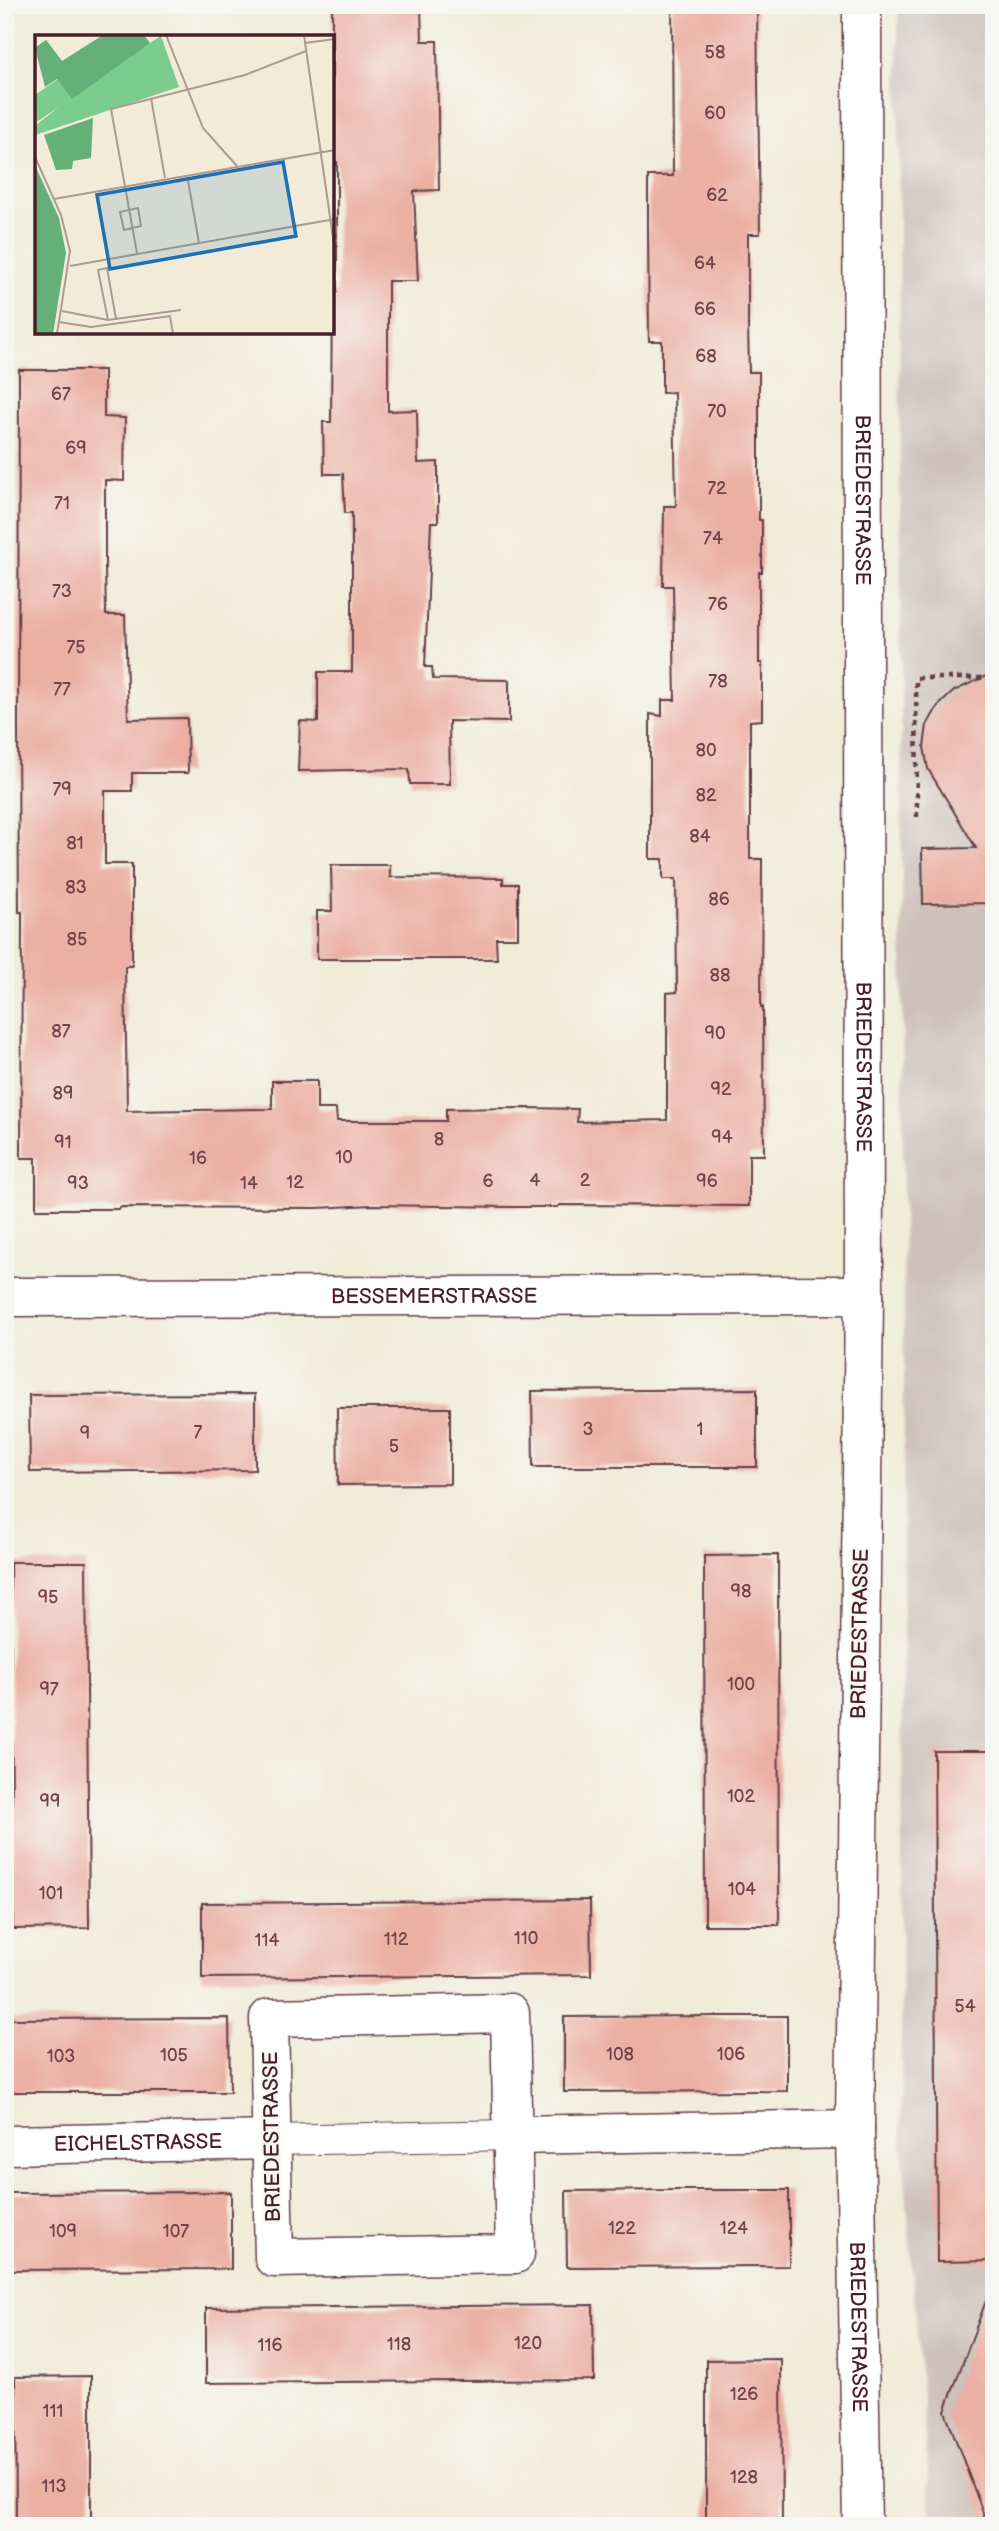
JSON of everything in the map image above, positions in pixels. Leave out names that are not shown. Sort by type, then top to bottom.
[{"type":"street","name":"BRIEDESTRASSE","points":[[862,5],[863,1295],[855,2129],[862,2526]]},
{"type":"street","name":"BESSEMERSTRASSE","points":[[5,1297],[863,1295]]},
{"type":"street","name":"BRIEDESTRASSE","points":[[510,2013],[512,2135],[515,2254],[274,2258],[269,2018],[510,2013]]},
{"type":"street","points":[[512,2135],[855,2129]]},
{"type":"street","name":"EICHELSTRASSE","points":[[5,2145],[272,2140]]},
{"type":"lane","points":[[272,2140],[512,2135]]},
{"type":"path","points":[[917,817],[916,678],[994,678]]},
{"type":"shaded area","points":[[898,5],[994,5],[994,2526],[932,2526],[901,2125],[904,1378]]},
{"type":"building","points":[[332,5],[421,5],[422,41],[437,41],[439,190],[414,191],[418,281],[388,281],[388,411],[417,410],[418,463],[438,462],[438,522],[431,522],[425,667],[432,667],[433,679],[509,680],[509,722],[449,721],[450,784],[410,784],[409,769],[298,771],[300,721],[318,722],[318,672],[352,672],[352,513],[345,513],[343,474],[324,474],[323,422],[331,422],[332,334],[334,334],[334,292],[337,292],[337,162],[334,162]]},
{"type":"building","points":[[672,5],[757,5],[760,234],[748,234],[748,325],[749,372],[759,372],[759,520],[762,520],[762,572],[759,572],[759,663],[762,663],[762,720],[750,721],[750,859],[762,859],[764,1155],[749,1155],[749,1206],[372,1205],[318,1208],[36,1209],[36,1158],[21,1158],[19,370],[104,370],[104,417],[125,418],[124,481],[105,480],[105,567],[106,615],[125,615],[128,719],[187,718],[188,773],[132,773],[132,791],[105,791],[105,864],[132,864],[132,966],[125,966],[127,1111],[272,1109],[272,1081],[317,1081],[317,1109],[336,1109],[337,1121],[446,1121],[446,1109],[526,1108],[578,1109],[577,1122],[667,1120],[667,993],[677,992],[676,879],[663,879],[663,859],[650,859],[650,714],[662,716],[662,700],[675,700],[673,586],[663,586],[664,506],[676,506],[674,392],[662,393],[662,341],[649,341],[648,176],[673,176]]},
{"type":"building","points":[[994,672],[994,903],[923,904],[922,849],[976,848],[928,769],[924,747],[927,725],[938,706],[954,691]]},
{"type":"building","points":[[331,865],[390,865],[390,877],[503,878],[503,884],[518,884],[518,938],[496,938],[497,959],[317,959],[317,911],[332,911]]},
{"type":"building","points":[[757,1389],[757,1467],[533,1467],[532,1391]]},
{"type":"building","points":[[255,1394],[255,1470],[30,1472],[29,1395]]},
{"type":"building","points":[[337,1408],[450,1408],[450,1484],[338,1485]]},
{"type":"building","points":[[778,1555],[779,1925],[705,1925],[704,1556]]},
{"type":"building","points":[[10,1562],[86,1562],[89,1928],[13,1929]]},
{"type":"building","points":[[934,1751],[994,1751],[994,2261],[937,2262]]},
{"type":"building","points":[[590,1900],[591,1975],[202,1978],[202,1903]]},
{"type":"building","points":[[787,2016],[787,2091],[564,2092],[564,2017]]},
{"type":"building","points":[[229,2018],[230,2092],[5,2092],[5,2019]]},
{"type":"building","points":[[789,2190],[789,2266],[567,2267],[566,2191]]},
{"type":"building","points":[[231,2192],[231,2269],[6,2270],[6,2193]]},
{"type":"building","points":[[989,2293],[994,2294],[994,2526],[988,2526],[945,2411]]},
{"type":"building","points":[[593,2305],[594,2380],[206,2383],[206,2308]]},
{"type":"building","points":[[781,2359],[782,2526],[706,2526],[706,2360]]},
{"type":"building","points":[[91,2376],[91,2526],[16,2526],[15,2377]]}]
